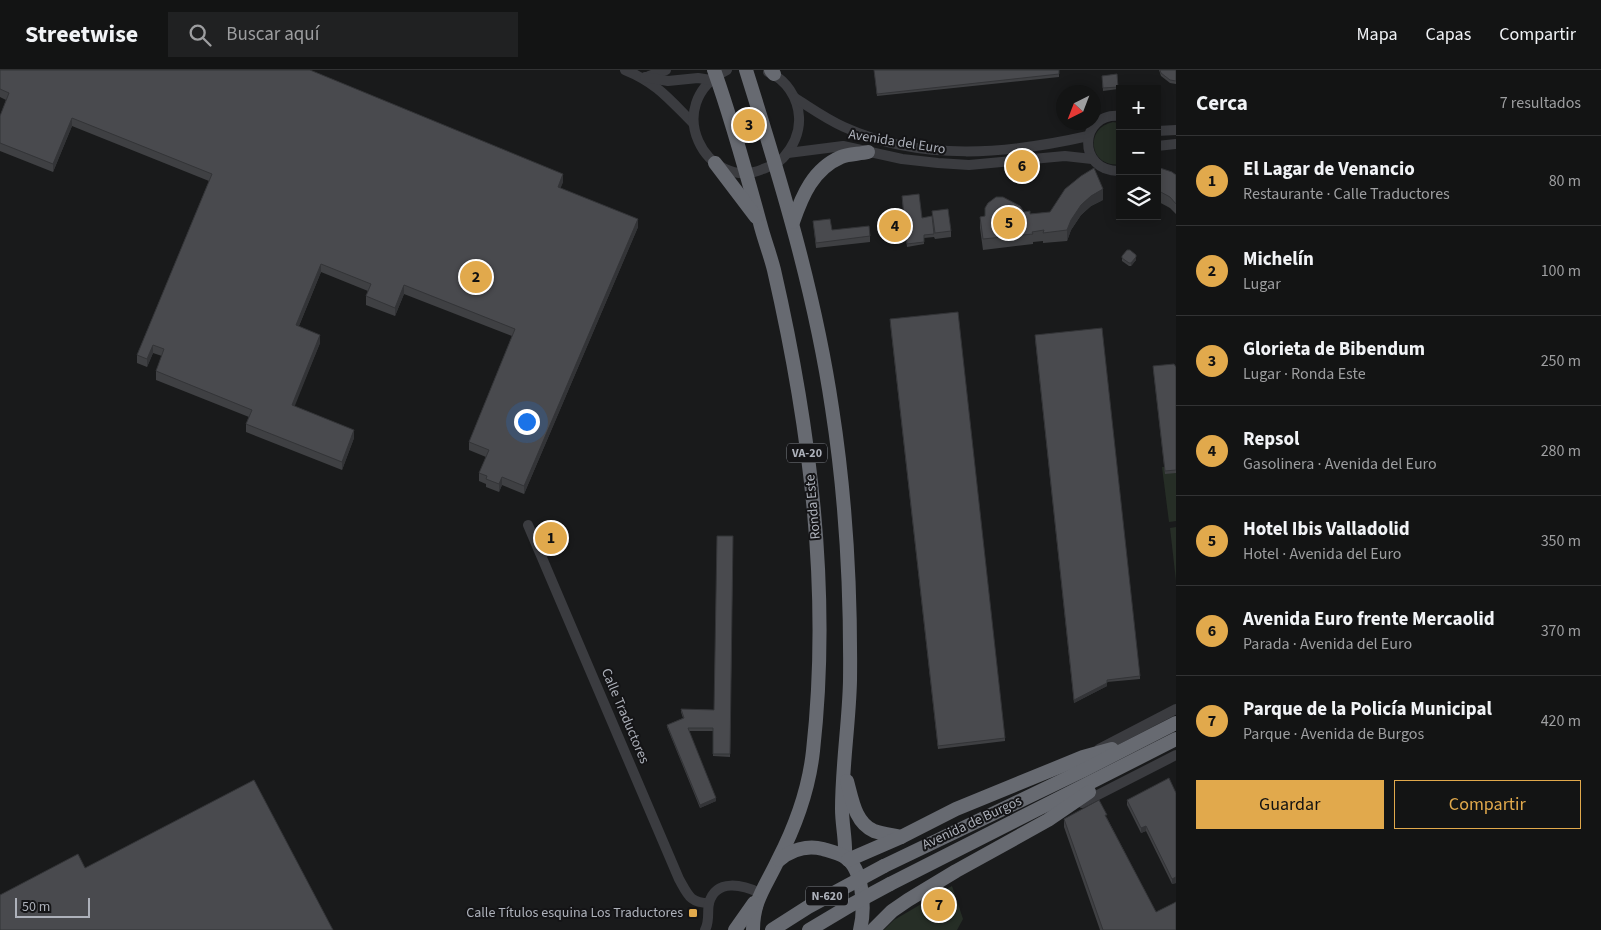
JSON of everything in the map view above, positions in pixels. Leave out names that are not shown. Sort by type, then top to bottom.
[{"type":"highway","name":"VA-20","points":[[746,70],[793,222],[820,339],[829,388],[843,500],[849,581],[850,683],[843,769],[842,811],[847,858],[857,872],[862,891],[860,930]]},
{"type":"highway","name":"Ronda Este","points":[[717,74],[773,268],[801,400],[815,517],[819,600],[818,690],[813,758],[803,796],[779,860],[759,896],[753,930]]},
{"type":"highway","points":[[793,222],[810,183],[822,170],[841,157],[868,152]]},
{"type":"highway","points":[[715,163],[760,222]]},
{"type":"highway","name":"Avenida de Burgos","points":[[772,930],[808,907],[884,866],[1082,771],[1176,723]]},
{"type":"highway","name":"Avenida de Burgos","points":[[809,930],[890,884],[1176,739]]},
{"type":"highway","points":[[779,860],[792,851],[804,848],[818,848],[847,858],[901,837],[956,809],[1083,757],[1141,741]]},
{"type":"highway","points":[[873,930],[908,900],[1048,820],[1131,762]]},
{"type":"highway","points":[[843,769],[856,813],[863,823],[873,830],[901,837]]},
{"type":"highway","points":[[735,930],[759,896]]},
{"type":"street","points":[[625,70],[643,77],[668,81],[717,74]]},
{"type":"street","points":[[643,77],[666,70]]},
{"type":"street","points":[[717,74],[698,96],[694,109],[693,123],[695,134],[700,146],[715,163],[731,170],[746,173],[758,171],[776,164],[788,153],[798,131],[800,118],[795,98],[786,84],[770,71]]},
{"type":"street","points":[[643,77],[658,88],[693,123]]},
{"type":"street","name":"Avenida del Euro","points":[[795,98],[826,119],[845,128],[876,139],[934,151],[967,152],[1018,148],[1064,142],[1088,136]]},
{"type":"street","points":[[1116,116],[1110,116],[1099,121],[1088,136],[1088,147],[1092,159],[1106,170],[1116,171]]},
{"type":"street","points":[[1161,131],[1176,130]]},
{"type":"street","points":[[1161,146],[1176,144]]},
{"type":"street","name":"Avenida del Euro","points":[[788,153],[843,146],[868,152],[938,163],[969,165],[1065,156],[1092,159]]},
{"type":"street","name":"Calle Traductores","points":[[528,525],[679,879],[688,896],[698,903],[709,903]]},
{"type":"street","points":[[1083,757],[1176,709]]},
{"type":"street","points":[[1048,820],[1176,755]]},
{"type":"street","points":[[704,930],[708,920],[709,903],[714,893],[721,888],[729,885],[748,887],[759,896]]},
{"type":"shaded area","points":[[1116,122],[1116,164],[1110,164],[1102,160],[1094,147],[1094,139],[1097,132],[1103,126]]},
{"type":"shaded area","points":[[1176,466],[1176,521],[1169,522],[1162,467]]},
{"type":"shaded area","points":[[1176,527],[1176,581],[1170,528]]},
{"type":"shaded area","points":[[952,886],[963,919],[957,930],[884,930],[894,920]]},
{"type":"building","points":[[0,70],[310,70],[563,174],[558,187],[638,219],[524,486],[502,477],[499,484],[486,479],[487,476],[479,473],[489,450],[469,442],[515,329],[404,285],[395,308],[366,296],[371,284],[321,264],[296,325],[320,335],[292,405],[354,430],[342,462],[246,424],[252,410],[156,371],[164,349],[153,345],[147,359],[137,355],[212,174],[72,118],[53,164],[0,143],[0,116],[9,93],[0,89]]},
{"type":"building","points":[[874,70],[1059,70],[1059,74],[877,94]]},
{"type":"building","points":[[1160,70],[1176,70],[1176,81],[1170,80]]},
{"type":"building","points":[[1117,74],[1118,85],[1116,87],[1103,88],[1102,76]]},
{"type":"building","points":[[1094,168],[1103,189],[1081,205],[1067,230],[1043,233],[1044,230],[1032,232],[1033,234],[983,239],[980,217],[985,216],[985,208],[996,197],[1003,197],[1020,206],[1024,212],[1030,211],[1030,214],[1050,212],[1065,189]]},
{"type":"building","points":[[1161,168],[1176,175],[1176,204],[1170,197],[1161,192]]},
{"type":"building","points":[[919,194],[922,218],[932,216],[934,234],[924,235],[924,242],[907,244],[902,196]]},
{"type":"building","points":[[948,209],[951,231],[935,233],[932,211]]},
{"type":"building","points":[[830,219],[832,230],[869,226],[870,236],[816,243],[813,221]]},
{"type":"building","points":[[1127,250],[1136,255],[1131,263],[1122,258]]},
{"type":"building","points":[[958,312],[1005,738],[938,746],[890,319]]},
{"type":"building","points":[[1102,328],[1140,676],[1107,680],[1107,683],[1074,700],[1035,335]]},
{"type":"building","points":[[1174,364],[1176,367],[1176,470],[1165,471],[1153,366]]},
{"type":"building","points":[[717,536],[733,536],[730,754],[713,754],[713,728],[688,728],[716,798],[700,805],[667,725],[684,718],[681,709],[714,710]]},
{"type":"building","points":[[1169,778],[1176,793],[1176,877],[1172,879],[1146,826],[1141,828],[1127,800]]},
{"type":"building","points":[[254,780],[333,930],[0,930],[0,895],[78,854],[85,868]]},
{"type":"building","points":[[1099,800],[1156,912],[1176,902],[1176,930],[1103,930],[1064,819]]},
{"type":"place","name":"Glorieta de Bibendum","points":[[749,125]]},
{"type":"place","name":"Avenida Euro frente Mercaolid","points":[[1022,166]]},
{"type":"place","name":"Hotel Ibis Valladolid","points":[[1009,223]]},
{"type":"place","name":"Repsol","points":[[895,226]]},
{"type":"place","name":"Michelín","points":[[476,277]]},
{"type":"place","name":"El Lagar de Venancio","points":[[551,538]]},
{"type":"place","name":"Parque de la Policía Municipal","points":[[939,905]]},
{"type":"place","name":"Calle Títulos esquina Los Traductores","points":[[693,913]]}]
